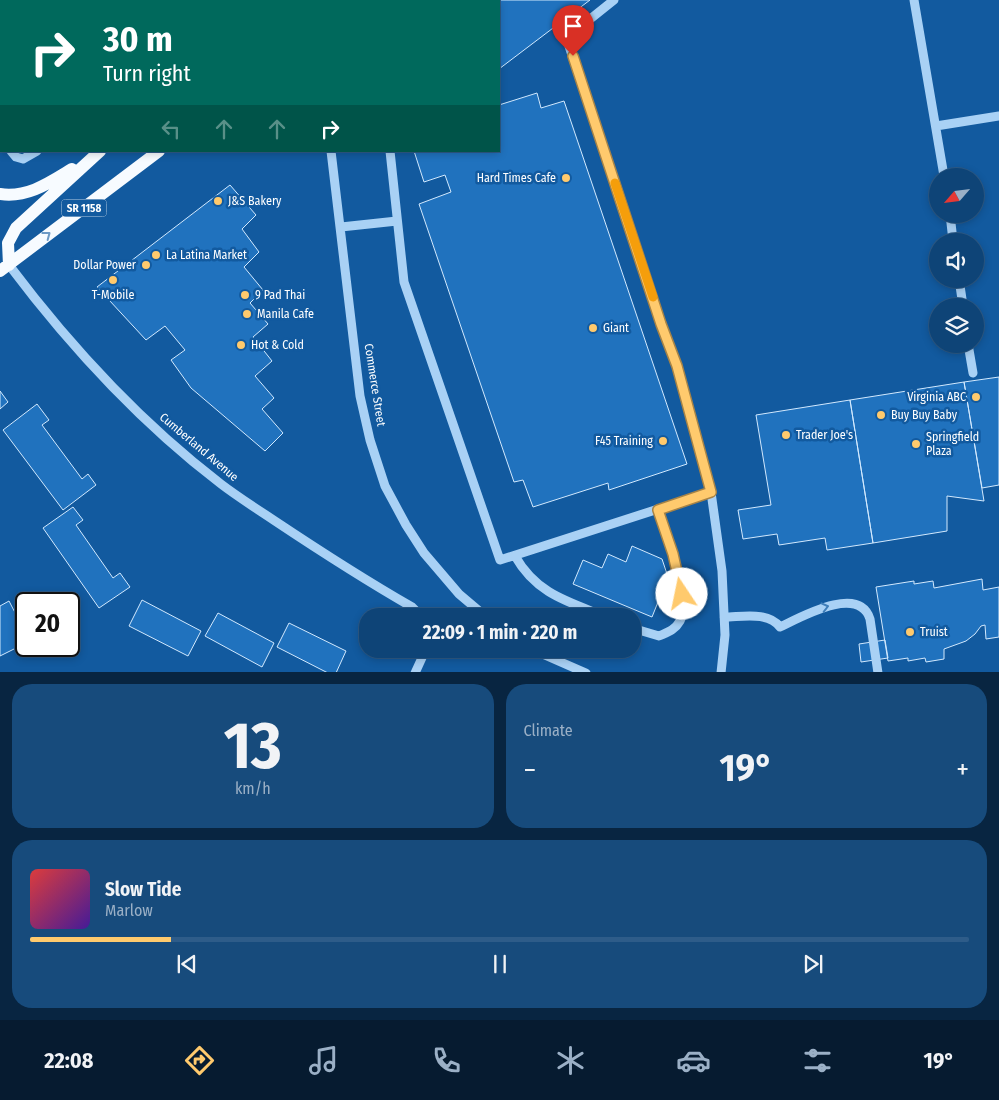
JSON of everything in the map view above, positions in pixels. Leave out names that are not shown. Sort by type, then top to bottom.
[{"type":"main road","points":[[0,194],[25,194],[37,190],[98,152]]},
{"type":"main road","points":[[4,268],[8,243],[16,228],[99,152]]},
{"type":"main road","name":"SR 1158","points":[[4,268],[158,152]]},
{"type":"main road","name":"Cumberland Avenue","points":[[0,252],[4,268]]},
{"type":"street","points":[[614,0],[574,32],[569,46],[661,324],[677,366],[711,492],[722,571],[725,635],[721,672]]},
{"type":"street","points":[[914,0],[943,168]]},
{"type":"street","points":[[936,126],[999,116]]},
{"type":"street","points":[[13,152],[16,157],[23,158],[35,152]]},
{"type":"street","name":"Commerce Street","points":[[331,152],[360,396],[370,440],[385,486],[406,525],[424,553],[459,594],[476,608]]},
{"type":"street","points":[[390,152],[404,282],[500,560],[711,492]]},
{"type":"street","points":[[341,227],[397,221]]},
{"type":"street","name":"Cumberland Avenue","points":[[4,268],[83,355],[143,417],[222,485],[329,558],[413,608]]},
{"type":"street","points":[[970,353],[973,373]]},
{"type":"street","points":[[641,631],[659,636],[673,630],[681,620],[683,606],[680,581],[673,554],[658,510]]},
{"type":"street","points":[[514,556],[524,571],[540,586],[563,600],[584,608]]},
{"type":"street","points":[[724,617],[757,616],[776,622],[780,627],[814,610],[827,606],[842,604],[862,606],[868,612],[870,619],[878,672]]},
{"type":"street","points":[[415,672],[422,658]]},
{"type":"street","points":[[553,658],[586,672]]},
{"type":"building","points":[[500,0],[590,0],[500,68]]},
{"type":"building","points":[[537,93],[541,108],[564,101],[687,464],[609,490],[608,483],[533,507],[523,480],[514,482],[419,204],[451,192],[445,175],[424,182],[414,152],[500,152],[500,105]]},
{"type":"building","points":[[230,185],[256,215],[242,229],[259,252],[244,267],[263,290],[250,303],[268,324],[253,337],[272,361],[255,376],[274,398],[262,409],[283,433],[265,451],[191,388],[171,360],[185,350],[165,326],[146,340],[97,287]]},
{"type":"building","name":"Springfield Plaza","points":[[999,377],[999,485],[982,488],[964,382]]},
{"type":"building","name":"Springfield Plaza","points":[[964,382],[984,501],[947,496],[947,531],[873,543],[850,400]]},
{"type":"building","points":[[0,391],[8,402],[0,409]]},
{"type":"building","points":[[850,400],[873,543],[827,550],[825,538],[779,545],[777,534],[743,539],[738,510],[771,505],[756,415]]},
{"type":"building","points":[[37,404],[49,420],[42,425],[82,479],[88,474],[96,485],[63,510],[3,430]]},
{"type":"building","points":[[73,507],[83,520],[76,525],[113,578],[120,573],[130,587],[99,608],[43,528]]},
{"type":"building","points":[[632,546],[662,559],[668,577],[652,617],[641,612],[641,608],[630,608],[573,584],[583,560],[602,568],[608,554],[626,562]]},
{"type":"building","points":[[982,579],[983,590],[999,587],[999,637],[986,639],[985,625],[981,626],[966,641],[944,649],[944,659],[926,662],[925,658],[908,661],[908,658],[888,661],[876,587],[914,581],[914,584],[933,581],[934,588]]},
{"type":"building","points":[[142,600],[201,631],[188,656],[129,626]]},
{"type":"building","points":[[9,601],[15,613],[15,648],[0,656],[0,606]]},
{"type":"building","points":[[218,613],[274,643],[262,667],[205,636]]},
{"type":"building","points":[[289,623],[346,651],[336,672],[326,672],[277,647]]},
{"type":"building","points":[[885,640],[888,658],[861,662],[859,644]]},
{"type":"slow traffic","points":[[615,183],[653,297]]},
{"type":"place","name":"Hard Times Cafe","points":[[566,178]]},
{"type":"place","name":"J&S Bakery","points":[[218,201]]},
{"type":"place","name":"La Latina Market","points":[[156,255]]},
{"type":"place","name":"Dollar Power","points":[[146,265]]},
{"type":"place","name":"T-Mobile","points":[[113,280]]},
{"type":"place","name":"9 Pad Thai","points":[[245,295]]},
{"type":"place","name":"Manila Cafe","points":[[247,314]]},
{"type":"place","name":"Giant","points":[[593,328]]},
{"type":"place","name":"Hot & Cold","points":[[241,345]]},
{"type":"place","name":"Virginia ABC","points":[[976,397]]},
{"type":"place","name":"Buy Buy Baby","points":[[881,415]]},
{"type":"place","name":"Trader Joe's","points":[[786,435]]},
{"type":"place","name":"F45 Training","points":[[663,441]]},
{"type":"place","name":"Springfield Plaza","points":[[916,444]]},
{"type":"place","name":"Truist","points":[[910,632]]},
{"type":"route","points":[[573,56],[661,324],[677,366],[711,492],[658,510],[673,554],[682,594]]}]
